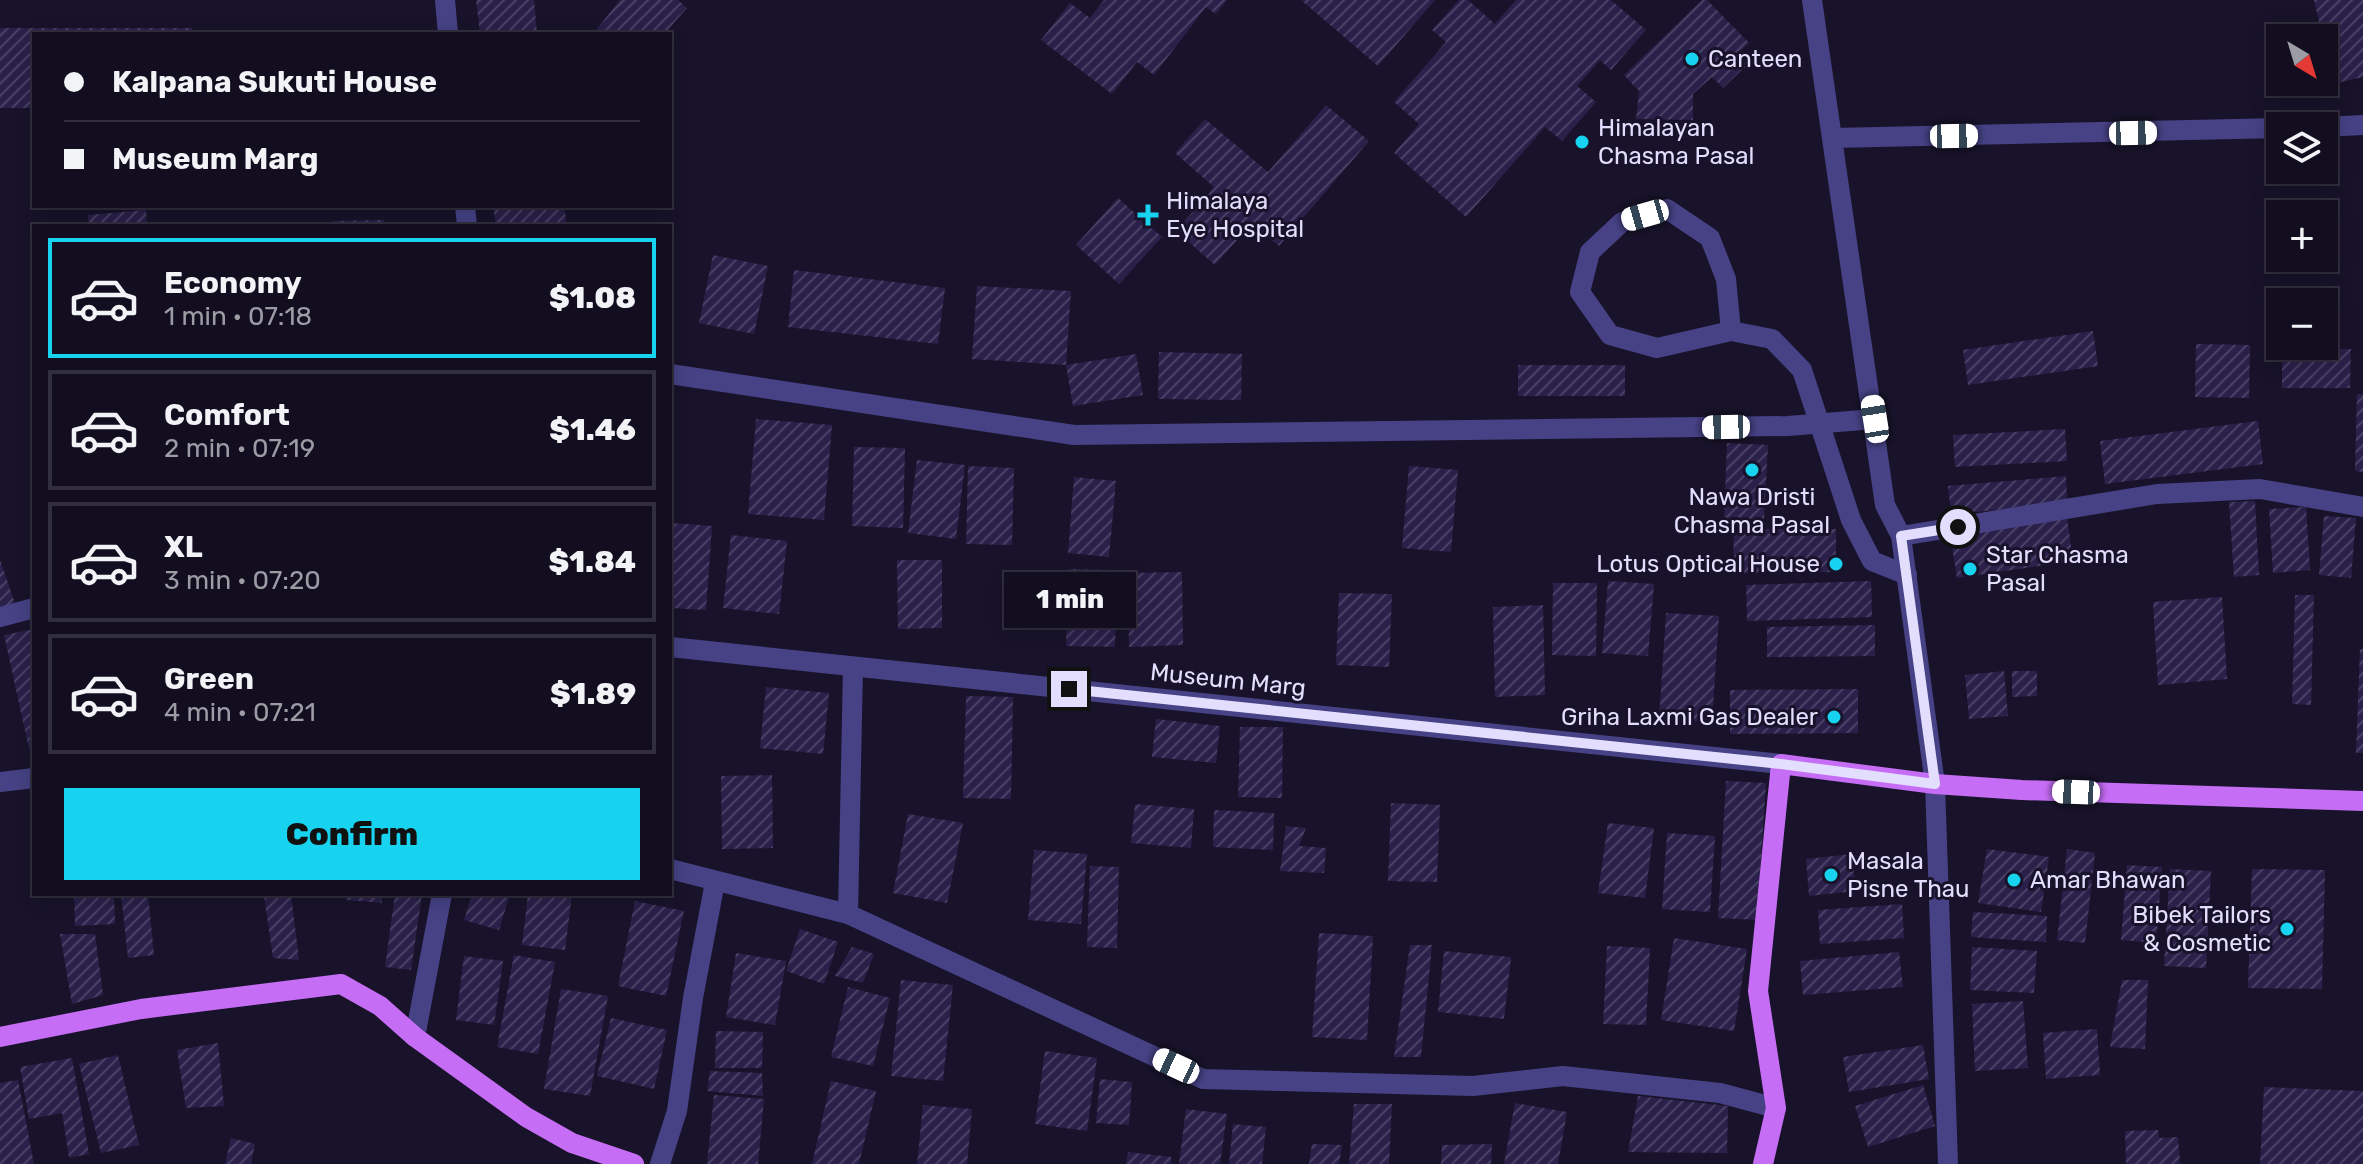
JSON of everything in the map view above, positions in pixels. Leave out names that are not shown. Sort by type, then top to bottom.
[{"type":"main road","points":[[1763,1164],[1776,1108],[1758,991],[1781,764],[1935,784],[2363,801]]},
{"type":"main road","points":[[0,1037],[141,1009],[341,984],[380,1006],[415,1037],[526,1117],[572,1143],[634,1164]]},
{"type":"street","points":[[445,0],[448,32]]},
{"type":"street","points":[[1812,0],[1875,419],[1885,505],[1901,536],[1935,784],[1948,1164]]},
{"type":"street","points":[[2338,126],[2363,125]]},
{"type":"street","points":[[1833,138],[2266,128]]},
{"type":"street","points":[[1731,331],[1726,279],[1710,238],[1667,209],[1622,222],[1590,252],[1580,292],[1610,335],[1657,348],[1731,331],[1772,339],[1802,370],[1822,423],[1851,520],[1872,561],[1907,575]]},
{"type":"street","points":[[672,374],[1074,435],[1822,423],[1875,419]]},
{"type":"street","points":[[1901,536],[2157,494],[2260,489],[2363,507]]},
{"type":"street","points":[[0,617],[32,609]]},
{"type":"street","name":"Museum Marg","points":[[672,647],[1781,764]]},
{"type":"street","points":[[848,914],[853,667]]},
{"type":"street","points":[[0,782],[32,778]]},
{"type":"street","points":[[672,870],[848,914],[1203,1079],[1473,1086],[1563,1076],[1720,1093],[1776,1108]]},
{"type":"street","points":[[660,1164],[677,1111],[693,998],[715,882]]},
{"type":"street","points":[[415,1037],[442,896]]},
{"type":"building","points":[[476,0],[534,0],[537,32],[480,32]]},
{"type":"building","points":[[620,0],[678,0],[687,8],[666,32],[595,32]]},
{"type":"building","points":[[1104,0],[1227,0],[1216,14],[1206,7],[1154,75],[1137,62],[1112,94],[1041,40],[1070,3],[1090,18]]},
{"type":"building","points":[[1301,0],[1435,0],[1378,66]]},
{"type":"building","points":[[1459,0],[1468,0],[1495,24],[1516,0],[1611,0],[1646,30],[1611,70],[1600,60],[1577,86],[1596,102],[1562,141],[1545,127],[1466,217],[1394,153],[1419,124],[1394,102],[1446,42],[1432,30]]},
{"type":"building","name":"Canteen","points":[[1702,0],[1707,0],[1749,43],[1738,53],[1748,64],[1723,88],[1712,77],[1693,94],[1693,120],[1636,119],[1639,91],[1624,75]]},
{"type":"building","points":[[2314,0],[2363,0],[2363,77],[2338,83],[2338,24],[2319,24]]},
{"type":"building","points":[[0,28],[192,28],[192,32],[32,32],[32,108],[0,108]]},
{"type":"building","points":[[1326,105],[1369,141],[1279,246],[1252,223],[1215,265],[1176,231],[1214,187],[1175,153],[1205,119],[1268,172]]},
{"type":"building","points":[[1118,198],[1162,237],[1119,284],[1076,245]]},
{"type":"building","points":[[493,208],[564,208],[567,224],[496,224]]},
{"type":"building","points":[[146,210],[147,224],[89,224],[88,215]]},
{"type":"building","points":[[384,220],[384,224],[333,224],[333,221]]},
{"type":"building","points":[[713,255],[768,266],[754,334],[699,323]]},
{"type":"building","points":[[794,270],[945,288],[938,344],[788,327]]},
{"type":"building","points":[[977,286],[1071,291],[1066,365],[972,359]]},
{"type":"building","points":[[2093,331],[2098,366],[1968,385],[1963,350]]},
{"type":"building","points":[[2196,344],[2250,345],[2249,398],[2195,397]]},
{"type":"building","points":[[2338,349],[2351,349],[2350,388],[2282,388],[2282,360],[2338,360]]},
{"type":"building","points":[[1159,352],[1242,354],[1241,400],[1158,399]]},
{"type":"building","points":[[1136,354],[1143,395],[1073,406],[1066,365]]},
{"type":"building","points":[[1518,365],[1625,365],[1625,396],[1518,396]]},
{"type":"building","points":[[2357,394],[2363,394],[2363,472],[2355,471]]},
{"type":"building","points":[[756,419],[832,425],[824,520],[748,514]]},
{"type":"building","points":[[2258,421],[2263,464],[2105,484],[2100,441]]},
{"type":"building","points":[[2065,429],[2067,461],[1955,467],[1953,435]]},
{"type":"building","points":[[1727,443],[1768,445],[1764,520],[1724,518]]},
{"type":"building","points":[[854,447],[905,448],[903,528],[852,526]]},
{"type":"building","points":[[917,460],[965,465],[956,539],[908,533]]},
{"type":"building","points":[[968,466],[1014,468],[1012,545],[966,544]]},
{"type":"building","points":[[1409,466],[1458,470],[1451,552],[1402,548]]},
{"type":"building","points":[[2066,476],[2067,504],[1951,514],[1948,486]]},
{"type":"building","points":[[1074,477],[1116,481],[1109,557],[1068,553]]},
{"type":"building","points":[[2255,501],[2259,575],[2234,577],[2229,502]]},
{"type":"building","points":[[2306,507],[2310,570],[2273,573],[2269,509]]},
{"type":"building","points":[[2324,516],[2356,518],[2351,578],[2319,575]]},
{"type":"building","points":[[2067,518],[2073,561],[1957,578],[1950,535]]},
{"type":"building","points":[[672,523],[712,526],[706,610],[672,608]]},
{"type":"building","points":[[1734,529],[1836,529],[1836,572],[1733,573]]},
{"type":"building","points":[[731,535],[787,541],[779,614],[723,608]]},
{"type":"building","points":[[0,560],[15,603],[0,608]]},
{"type":"building","points":[[897,560],[942,560],[942,628],[898,629]]},
{"type":"building","points":[[1068,569],[1117,570],[1115,647],[1066,646]]},
{"type":"building","points":[[1182,572],[1183,645],[1129,647],[1128,573]]},
{"type":"building","points":[[1608,581],[1654,584],[1648,656],[1602,653]]},
{"type":"building","points":[[1871,581],[1872,617],[1747,621],[1746,585]]},
{"type":"building","points":[[1553,583],[1597,583],[1596,656],[1552,655]]},
{"type":"building","points":[[1339,593],[1392,594],[1389,667],[1336,665]]},
{"type":"building","points":[[2295,595],[2314,595],[2311,705],[2292,704]]},
{"type":"building","points":[[2222,597],[2227,679],[2158,685],[2153,602]]},
{"type":"building","points":[[1543,605],[1545,695],[1495,697],[1493,607]]},
{"type":"building","points":[[1666,613],[1719,616],[1712,722],[1659,719]]},
{"type":"building","points":[[1875,625],[1875,656],[1767,657],[1767,627]]},
{"type":"building","points":[[32,629],[32,748],[29,749],[4,635]]},
{"type":"building","points":[[2360,649],[2363,649],[2363,753],[2356,753]]},
{"type":"building","points":[[2004,671],[2008,716],[1969,719],[1965,675]]},
{"type":"building","points":[[2012,671],[2037,671],[2037,696],[2012,697]]},
{"type":"building","points":[[766,687],[829,693],[823,754],[760,748]]},
{"type":"building","points":[[1858,689],[1858,733],[1730,734],[1730,690]]},
{"type":"building","points":[[966,696],[1013,697],[1011,799],[963,798]]},
{"type":"building","points":[[1156,719],[1220,726],[1216,763],[1152,757]]},
{"type":"building","points":[[1240,727],[1283,727],[1282,798],[1238,797]]},
{"type":"building","points":[[772,775],[773,848],[722,849],[721,776]]},
{"type":"building","points":[[1726,781],[1766,783],[1757,920],[1718,918]]},
{"type":"building","points":[[1391,803],[1440,805],[1437,882],[1388,881]]},
{"type":"building","points":[[1135,804],[1194,809],[1191,848],[1131,843]]},
{"type":"building","points":[[1214,810],[1274,813],[1273,850],[1213,847]]},
{"type":"building","points":[[908,814],[963,823],[947,903],[893,893]]},
{"type":"building","points":[[1608,823],[1654,828],[1645,898],[1598,893]]},
{"type":"building","points":[[1286,826],[1306,828],[1299,846],[1326,848],[1324,873],[1280,871]]},
{"type":"building","points":[[1667,833],[1715,836],[1710,912],[1662,909]]},
{"type":"building","name":"Amar Bhawan","points":[[1987,849],[2049,857],[2041,912],[1978,903]]},
{"type":"building","points":[[2067,849],[2095,853],[2085,943],[2057,940]]},
{"type":"building","points":[[1034,850],[1087,854],[1081,924],[1028,920]]},
{"type":"building","name":"Masala Pisne Thau","points":[[1852,854],[1856,891],[1809,896],[1806,859]]},
{"type":"building","points":[[2127,865],[2162,867],[2156,943],[2121,940]]},
{"type":"building","points":[[1090,866],[1119,867],[1117,948],[1087,947]]},
{"type":"building","points":[[2170,869],[2211,871],[2206,968],[2164,966]]},
{"type":"building","name":"Bibek Tailors & Cosmetic","points":[[2252,869],[2325,870],[2322,989],[2248,988]]},
{"type":"building","points":[[74,896],[114,896],[115,924],[75,926]]},
{"type":"building","points":[[121,896],[148,896],[154,955],[128,958]]},
{"type":"building","points":[[264,896],[291,896],[299,960],[273,958]]},
{"type":"building","points":[[347,896],[382,896],[382,903],[346,900]]},
{"type":"building","points":[[395,896],[422,896],[411,970],[385,967]]},
{"type":"building","points":[[471,896],[509,896],[499,930],[464,920]]},
{"type":"building","points":[[528,896],[572,896],[565,950],[522,945]]},
{"type":"building","points":[[635,901],[684,911],[666,996],[618,986]]},
{"type":"building","points":[[1902,904],[1904,938],[1820,944],[1818,910]]},
{"type":"building","points":[[1973,912],[2047,916],[2046,942],[1971,937]]},
{"type":"building","points":[[800,929],[838,942],[824,984],[786,971]]},
{"type":"building","points":[[1319,933],[1373,936],[1367,1040],[1312,1037]]},
{"type":"building","points":[[60,934],[95,934],[103,995],[72,1004]]},
{"type":"building","points":[[1674,938],[1747,949],[1734,1031],[1661,1020]]},
{"type":"building","points":[[1410,945],[1432,945],[1421,1057],[1394,1057]]},
{"type":"building","points":[[1607,946],[1650,948],[1646,1025],[1603,1024]]},
{"type":"building","points":[[852,947],[874,954],[863,983],[835,976]]},
{"type":"building","points":[[1972,947],[2037,951],[2034,993],[1970,990]]},
{"type":"building","points":[[1444,951],[1511,957],[1504,1019],[1438,1012]]},
{"type":"building","points":[[1899,952],[1903,987],[1803,995],[1800,961]]},
{"type":"building","points":[[736,953],[786,961],[775,1025],[726,1017]]},
{"type":"building","points":[[514,955],[555,962],[538,1054],[497,1047]]},
{"type":"building","points":[[464,956],[503,961],[494,1025],[456,1020]]},
{"type":"building","points":[[901,980],[953,985],[943,1081],[891,1076]]},
{"type":"building","points":[[2122,980],[2148,980],[2145,1049],[2110,1047]]},
{"type":"building","points":[[848,987],[890,998],[873,1066],[831,1057]]},
{"type":"building","points":[[561,989],[608,996],[590,1096],[544,1089]]},
{"type":"building","points":[[2023,1001],[2028,1068],[1975,1071],[1972,1004]]},
{"type":"building","points":[[611,1018],[667,1030],[654,1089],[597,1076]]},
{"type":"building","points":[[2097,1029],[2100,1075],[2046,1079],[2043,1033]]},
{"type":"building","points":[[716,1031],[763,1032],[762,1068],[715,1068]]},
{"type":"building","points":[[218,1043],[224,1106],[186,1108],[177,1050]]},
{"type":"building","points":[[1923,1045],[1929,1079],[1849,1092],[1843,1057]]},
{"type":"building","points":[[1045,1051],[1097,1058],[1087,1131],[1035,1124]]},
{"type":"building","points":[[118,1055],[139,1145],[101,1153],[79,1064]]},
{"type":"building","points":[[72,1058],[89,1154],[69,1158],[62,1113],[29,1119],[20,1067]]},
{"type":"building","points":[[710,1071],[762,1073],[763,1096],[707,1091]]},
{"type":"building","points":[[1100,1079],[1132,1082],[1129,1125],[1096,1123]]},
{"type":"building","points":[[18,1080],[34,1164],[0,1164],[0,1083]]},
{"type":"building","points":[[831,1081],[876,1091],[859,1164],[812,1164]]},
{"type":"building","points":[[1923,1085],[1935,1126],[1868,1147],[1855,1106]]},
{"type":"building","points":[[2264,1087],[2363,1091],[2363,1164],[2260,1164]]},
{"type":"building","points":[[714,1095],[764,1099],[758,1164],[707,1164]]},
{"type":"building","points":[[1638,1096],[1728,1106],[1727,1153],[1628,1152]]},
{"type":"building","points":[[1515,1103],[1567,1112],[1558,1164],[1504,1164]]},
{"type":"building","points":[[1354,1104],[1392,1104],[1389,1164],[1349,1164]]},
{"type":"building","points":[[923,1105],[972,1109],[967,1164],[917,1164]]},
{"type":"building","points":[[1186,1109],[1227,1114],[1220,1164],[1179,1164]]},
{"type":"building","points":[[1233,1124],[1266,1127],[1262,1164],[1229,1164]]},
{"type":"building","points":[[2158,1130],[2159,1138],[2178,1137],[2180,1164],[2126,1164],[2125,1131]]},
{"type":"building","points":[[231,1138],[255,1144],[251,1164],[225,1164]]},
{"type":"building","points":[[1312,1144],[1342,1145],[1339,1164],[1309,1164]]},
{"type":"building","points":[[1492,1144],[1491,1164],[1441,1164],[1442,1145]]},
{"type":"building","points":[[1128,1152],[1171,1157],[1171,1164],[1126,1164]]},
{"type":"place","name":"Canteen","points":[[1692,59]]},
{"type":"place","name":"Himalayan Chasma Pasal","points":[[1582,142]]},
{"type":"place","name":"Himalaya Eye Hospital","points":[[1148,215]]},
{"type":"place","name":"Nawa Dristi Chasma Pasal","points":[[1752,470]]},
{"type":"place","name":"Lotus Optical House","points":[[1836,564]]},
{"type":"place","name":"Star Chasma Pasal","points":[[1970,569]]},
{"type":"place","name":"Griha Laxmi Gas Dealer","points":[[1834,717]]},
{"type":"place","name":"Masala Pisne Thau","points":[[1831,875]]},
{"type":"place","name":"Amar Bhawan","points":[[2014,880]]},
{"type":"place","name":"Bibek Tailors & Cosmetic","points":[[2287,929]]},
{"type":"route","points":[[1069,689],[1781,764],[1935,784],[1901,536],[1958,527]]}]
